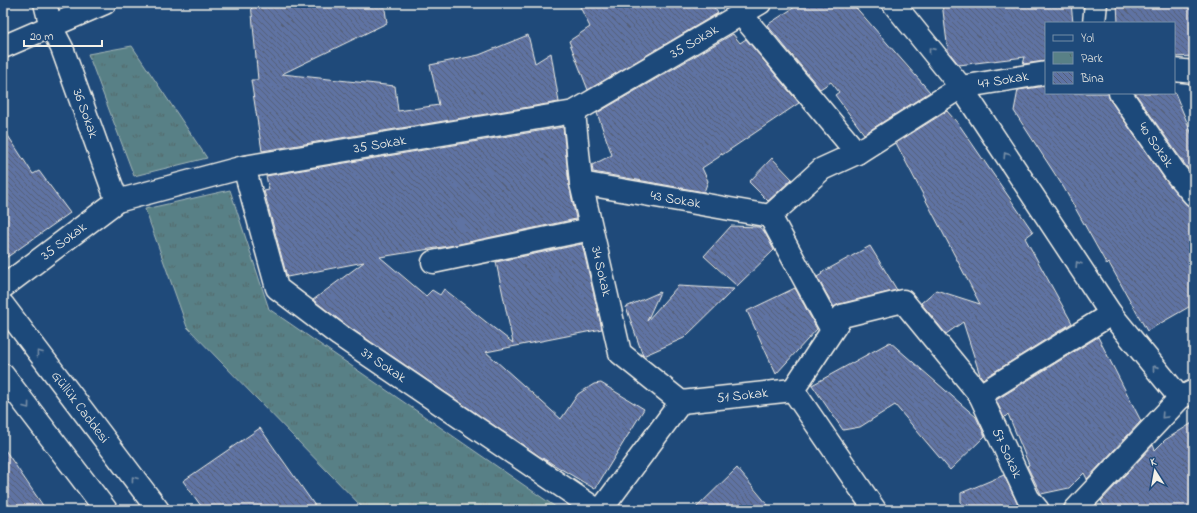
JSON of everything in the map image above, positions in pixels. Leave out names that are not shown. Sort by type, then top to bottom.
[{"type":"street","name":"36 Sokak","points":[[45,3],[51,27],[62,48],[117,201]]},
{"type":"street","points":[[3,47],[106,3]]},
{"type":"street","name":"35 Sokak","points":[[3,286],[117,201],[244,166],[574,112],[760,3]]},
{"type":"street","points":[[893,3],[961,87],[1111,314],[1187,395],[1075,510]]},
{"type":"street","points":[[1094,22],[1096,3]]},
{"type":"street","points":[[741,14],[857,153]]},
{"type":"street","points":[[1175,70],[1194,72]]},
{"type":"street","name":"47 Sokak","points":[[961,87],[1045,74]]},
{"type":"street","points":[[875,510],[793,390],[832,330],[770,216],[822,169],[857,153],[961,87]]},
{"type":"street","name":"40 Sokak","points":[[1121,94],[1176,174],[1194,195]]},
{"type":"street","name":"34 Sokak","points":[[574,112],[581,183],[620,353],[681,402]]},
{"type":"street","name":"37 Sokak","points":[[244,166],[277,288],[339,335],[597,510]]},
{"type":"street","name":"43 Sokak","points":[[581,183],[770,216]]},
{"type":"street","points":[[433,262],[591,229]]},
{"type":"street","name":"57 Sokak","points":[[832,330],[842,316],[903,301],[980,395],[1028,498],[1038,510]]},
{"type":"street","name":"Güllük Caddesi","points":[[3,305],[158,510]]},
{"type":"street","points":[[980,395],[1111,314]]},
{"type":"street","points":[[3,375],[106,510]]},
{"type":"street","name":"51 Sokak","points":[[681,402],[793,390]]},
{"type":"street","points":[[601,510],[681,402]]},
{"type":"green space","points":[[132,46],[207,158],[134,176],[88,54]]},
{"type":"green space","points":[[230,190],[269,309],[560,510],[365,510],[187,327],[145,209]]},
{"type":"building","points":[[251,3],[384,3],[387,23],[282,74],[395,86],[398,111],[439,105],[430,65],[479,55],[528,35],[535,63],[551,53],[559,102],[262,151],[251,80],[258,80]]},
{"type":"building","points":[[578,3],[711,3],[718,13],[588,90],[569,41],[590,27]]},
{"type":"building","points":[[801,3],[852,3],[930,92],[864,134],[835,95],[839,92],[831,82],[820,89],[767,25]]},
{"type":"building","points":[[942,3],[1071,3],[1073,22],[1045,22],[1045,61],[1023,64],[1025,57],[959,65],[948,51]]},
{"type":"building","points":[[1117,3],[1194,3],[1194,56],[1175,57],[1175,22],[1118,22]]},
{"type":"building","points":[[733,34],[740,43],[746,39],[799,103],[722,155],[721,153],[719,157],[702,168],[708,181],[704,192],[593,172],[592,165],[612,155],[597,113]]},
{"type":"building","points":[[1045,86],[1045,94],[1108,94],[1110,100],[1166,181],[1185,203],[1190,207],[1194,207],[1194,304],[1147,331],[1109,263],[1107,265],[1064,188],[1014,111],[1018,90]]},
{"type":"building","points":[[1175,93],[1194,139],[1194,176],[1136,94]]},
{"type":"building","points":[[947,111],[960,126],[1033,232],[1025,238],[1072,323],[983,379],[980,375],[963,322],[946,334],[921,303],[936,290],[980,304],[896,143]]},
{"type":"building","points":[[563,127],[569,184],[576,219],[455,245],[380,257],[426,296],[432,290],[440,295],[444,289],[513,343],[496,262],[582,244],[602,329],[486,352],[561,419],[578,394],[594,384],[601,383],[644,409],[595,489],[539,456],[346,325],[313,300],[364,262],[287,277],[264,191],[269,190],[266,176]]},
{"type":"building","points":[[3,128],[33,174],[39,171],[70,213],[3,260]]},
{"type":"building","points":[[772,158],[792,179],[768,201],[749,182]]},
{"type":"building","points":[[731,226],[759,227],[764,231],[774,250],[737,286],[704,256]]},
{"type":"building","points":[[870,246],[897,290],[839,304],[834,307],[817,277],[822,274],[821,273]]},
{"type":"building","points":[[678,286],[734,289],[684,338],[643,356],[626,307],[660,292],[647,321]]},
{"type":"building","points":[[795,288],[817,329],[776,374],[747,311]]},
{"type":"building","points":[[1098,337],[1141,421],[1087,479],[1084,473],[1069,488],[1041,494],[1027,466],[1029,465],[1008,414],[1004,418],[996,400]]},
{"type":"building","points":[[890,342],[976,417],[985,436],[950,470],[895,405],[860,427],[843,430],[812,385]]},
{"type":"building","points":[[1194,422],[1194,510],[1107,510],[1101,501],[1153,445],[1155,450],[1165,440]]},
{"type":"building","points":[[260,428],[318,510],[204,510],[183,481]]},
{"type":"building","points":[[3,447],[46,510],[3,510]]},
{"type":"building","points":[[737,468],[772,510],[694,510]]},
{"type":"building","points":[[1004,475],[1017,503],[1022,510],[965,510],[961,502],[961,493]]}]
